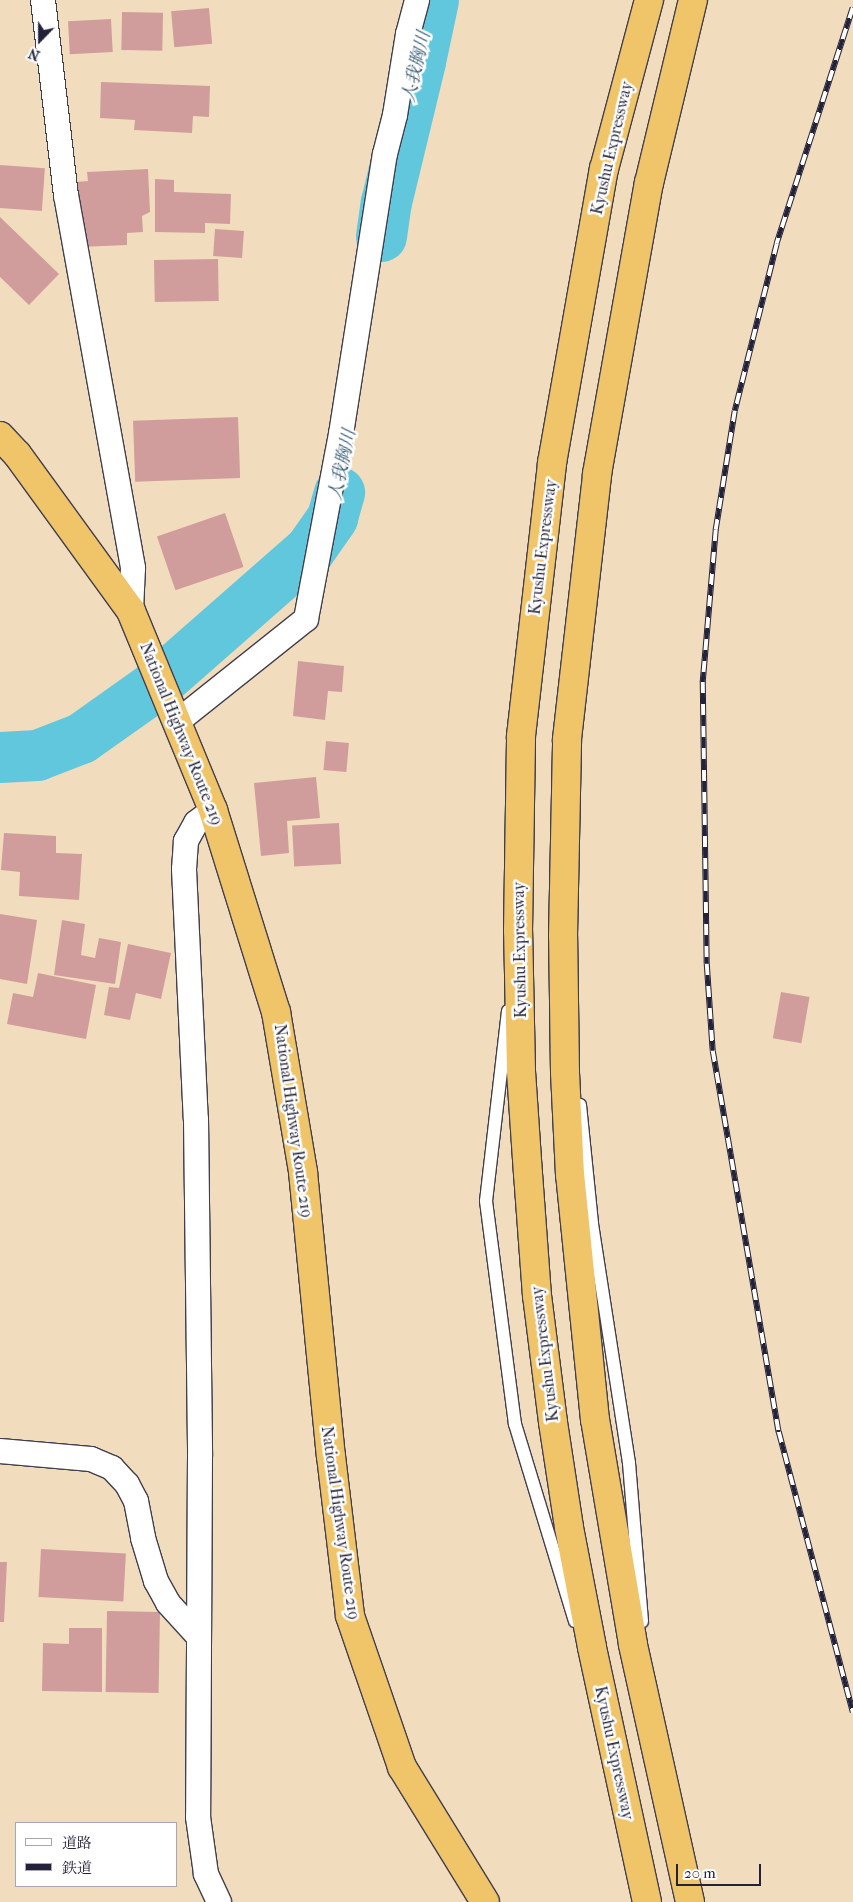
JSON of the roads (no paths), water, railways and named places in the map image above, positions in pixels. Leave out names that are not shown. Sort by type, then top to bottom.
[{"type":"highway","name":"Kyushu Expressway","points":[[647,1902],[608,1732],[569,1527],[553,1422],[538,1296],[522,1079],[518,931],[521,736],[552,463],[604,169],[649,0]]},
{"type":"highway","points":[[690,1902],[650,1725],[611,1523],[595,1420],[570,1175],[565,1072],[562,936],[568,739],[597,474],[649,183],[693,0]]},
{"type":"highway","name":"National Highway Route 219","points":[[0,436],[17,454],[131,611],[213,810],[276,1012],[303,1172],[328,1436],[350,1616],[402,1766],[485,1902]]},
{"type":"street","points":[[43,0],[66,195],[133,568],[131,611]]},
{"type":"street","points":[[177,722],[306,619],[341,434],[385,154],[395,115],[408,34],[417,0]]},
{"type":"street","points":[[213,810],[196,823],[186,841],[184,869],[196,1119],[200,1456],[198,1817],[206,1874],[219,1902]]},
{"type":"street","points":[[0,1451],[91,1459],[112,1468],[127,1484],[136,1501],[143,1538],[156,1581],[168,1603],[198,1636]]},
{"type":"lane","points":[[518,931],[486,1201],[515,1424],[608,1732]]},
{"type":"waterway","name":"人我胸川","points":[[381,236],[386,202],[433,0]]},
{"type":"waterway","name":"人我胸川","points":[[0,757],[37,755],[81,738],[153,687],[310,549],[332,517],[339,492]]},
{"type":"railway","points":[[853,8],[777,244],[735,411],[716,530],[703,682],[707,964],[713,1051],[779,1432],[853,1712]]}]
